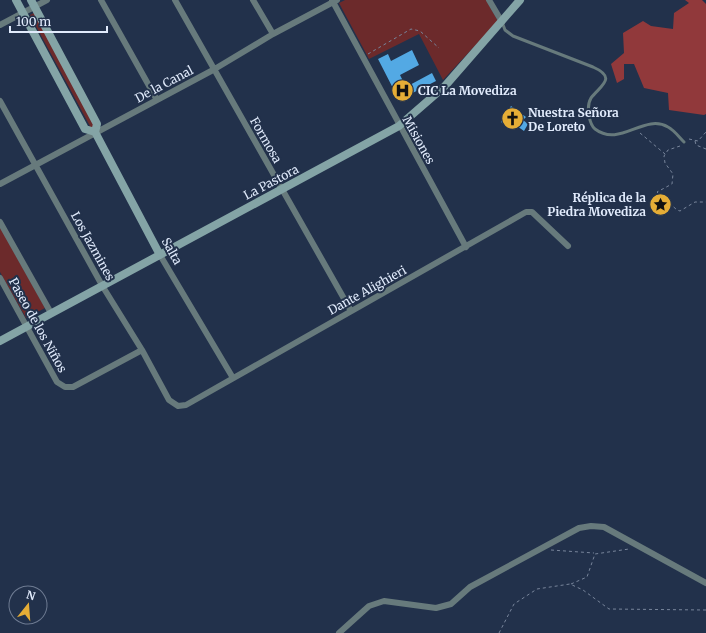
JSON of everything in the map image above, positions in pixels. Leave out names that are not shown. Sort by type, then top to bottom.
[{"type":"street","name":"Salta","points":[[16,0],[85,129],[95,132]]},
{"type":"street","points":[[0,25],[23,12],[33,3],[47,0]]},
{"type":"street","points":[[101,0],[157,100]]},
{"type":"street","name":"Formosa","points":[[176,0],[213,70],[351,311]]},
{"type":"street","points":[[253,0],[273,34]]},
{"type":"street","points":[[489,0],[502,22]]},
{"type":"street","name":"La Pastora","points":[[0,341],[399,126],[445,86],[520,0]]},
{"type":"street","name":"De la Canal","points":[[0,184],[213,70],[273,34],[334,1]]},
{"type":"street","name":"Misiones","points":[[334,1],[399,126],[466,247]]},
{"type":"street","name":"Salta","points":[[33,3],[97,124],[95,132],[160,255],[233,378]]},
{"type":"street","name":"Los Jazmines","points":[[0,101],[102,287],[142,350],[169,400]]},
{"type":"street","name":"Dante Alighieri","points":[[169,400],[178,406],[186,405],[526,212],[532,212],[568,246]]},
{"type":"street","name":"Paseo de los Niños","points":[[0,222],[51,313]]},
{"type":"street","name":"Paseo de los Niños","points":[[0,278],[57,382],[65,387],[73,387],[142,350]]},
{"type":"street","points":[[339,633],[369,606],[384,601],[436,608],[451,604],[470,587],[579,528],[591,526],[604,528],[706,583]]},
{"type":"lane","points":[[502,22],[505,30],[513,36],[603,72],[605,82],[602,88],[591,98],[588,109],[591,123],[595,129],[612,135],[624,134],[655,123],[662,124],[669,127],[684,142]]},
{"type":"path","points":[[362,57],[411,29],[420,31],[439,48]]},
{"type":"path","points":[[637,129],[665,154]]},
{"type":"path","points":[[706,132],[695,141],[688,140],[679,147],[668,150],[665,154],[665,163],[674,174],[672,184],[656,192],[676,210],[680,211],[695,202],[706,202]]},
{"type":"path","points":[[695,141],[696,145],[706,149]]},
{"type":"path","points":[[540,549],[594,554],[641,548]]},
{"type":"path","points":[[499,633],[514,604],[537,589],[570,584],[587,577],[594,554]]},
{"type":"path","points":[[570,584],[583,590],[609,609],[706,610]]},
{"type":"shaded area","points":[[345,0],[486,0],[498,21],[443,80],[419,34],[369,59],[339,3]]},
{"type":"shaded area","points":[[685,0],[702,0],[706,4],[706,114],[704,115],[669,110],[668,93],[644,88],[634,64],[624,64],[624,79],[617,83],[611,64],[624,53],[623,33],[643,21],[651,26],[673,29],[674,13],[689,3]]},
{"type":"shaded area","points":[[34,13],[95,125],[91,128],[30,15]]},
{"type":"shaded area","points":[[0,227],[45,308],[26,318],[0,272]]},
{"type":"building","name":"CIC La Movediza","points":[[412,50],[419,65],[400,75],[406,87],[432,73],[436,81],[399,100],[378,59],[388,54],[391,61]]},
{"type":"building","name":"Nuestra Señora De Loreto","points":[[511,106],[526,117],[523,120],[528,124],[524,131],[514,124],[510,129],[501,122]]},
{"type":"place","name":"CIC La Movediza","points":[[403,90]]},
{"type":"place","name":"Nuestra Señora De Loreto","points":[[513,119]]},
{"type":"place","name":"Réplica de la Piedra Movediza","points":[[661,204]]}]
